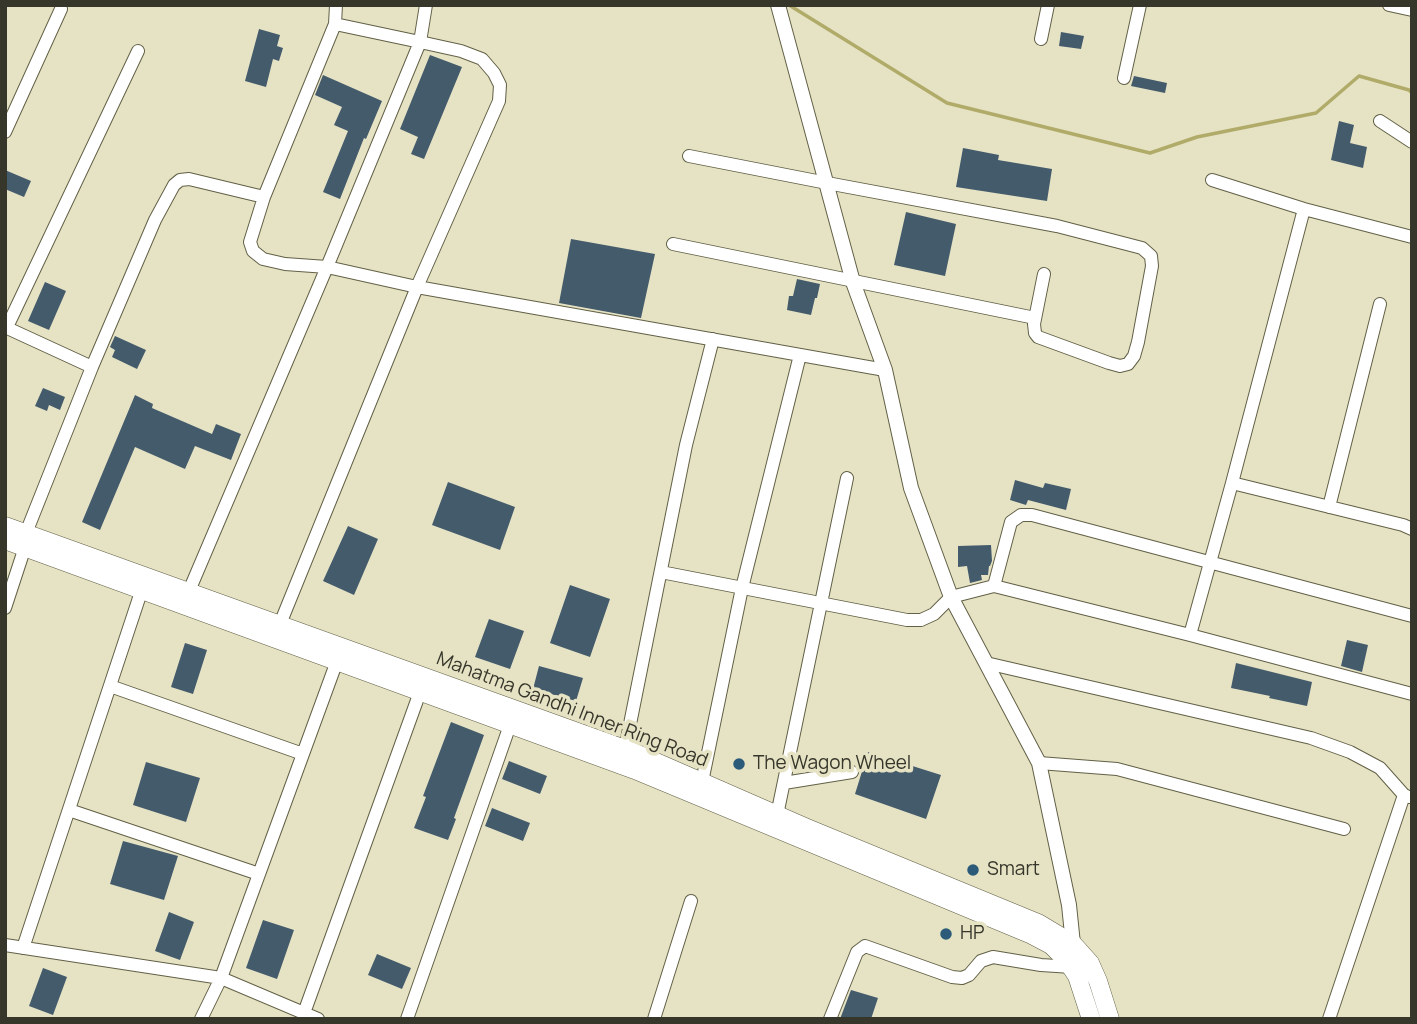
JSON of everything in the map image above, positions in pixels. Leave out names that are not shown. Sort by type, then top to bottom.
[{"type":"main road","name":"Mahatma Gandhi Inner Ring Road","points":[[5,526],[25,540],[142,589],[647,775],[1021,930],[1070,957],[1090,963],[1110,1019]]},
{"type":"main road","name":"Mahatma Gandhi Inner Ring Road","points":[[5,540],[25,540],[189,592],[625,749],[1038,923],[1070,957]]},
{"type":"main road","points":[[1070,957],[1091,1019]]},
{"type":"street","points":[[336,5],[335,24],[264,197],[250,242],[253,251],[263,259],[285,264],[327,267],[417,287],[885,370]]},
{"type":"street","points":[[1041,39],[1048,5]]},
{"type":"street","points":[[1124,78],[1140,5]]},
{"type":"street","points":[[1389,5],[1412,10]]},
{"type":"street","points":[[778,8],[853,282],[885,370],[911,488],[951,597],[1039,763],[1069,905],[1070,957],[1041,965],[993,957],[981,961],[969,975],[962,978],[951,977],[865,946],[857,952],[830,1019]]},
{"type":"street","points":[[5,132],[61,9]]},
{"type":"street","points":[[189,592],[420,42],[425,9]]},
{"type":"street","points":[[280,624],[417,287],[499,101],[500,85],[482,59],[461,51],[335,24]]},
{"type":"street","points":[[92,367],[6,327],[138,51]]},
{"type":"street","points":[[1380,121],[1412,142]]},
{"type":"street","points":[[689,156],[1057,226],[1142,248],[1151,256],[1152,265],[1138,342],[1134,356],[1128,364],[1120,366],[1109,363],[1038,337],[1034,324],[1044,274]]},
{"type":"street","points":[[5,608],[25,540],[92,367],[155,220],[174,186],[180,180],[189,179],[264,197]]},
{"type":"street","points":[[1212,180],[1304,209],[1412,237]]},
{"type":"street","points":[[1190,635],[1304,209]]},
{"type":"street","points":[[673,244],[1035,318]]},
{"type":"street","points":[[1329,507],[1380,304]]},
{"type":"street","points":[[625,749],[686,445],[713,340]]},
{"type":"street","points":[[702,782],[742,588],[800,355]]},
{"type":"street","points":[[777,815],[847,478]]},
{"type":"street","points":[[1232,483],[1412,529]]},
{"type":"street","points":[[994,586],[1011,522],[1021,515],[1032,515],[1412,616]]},
{"type":"street","points":[[661,572],[907,620],[921,620],[934,614],[951,597],[994,586],[1412,694]]},
{"type":"street","points":[[23,948],[142,589]]},
{"type":"street","points":[[201,1019],[221,978],[337,661]]},
{"type":"street","points":[[986,663],[1311,738],[1350,752],[1380,768],[1408,796],[1329,1019]]},
{"type":"street","points":[[110,687],[303,754]]},
{"type":"street","points":[[304,1013],[421,692]]},
{"type":"street","points":[[407,1019],[510,725]]},
{"type":"street","points":[[1039,763],[1117,769],[1344,829]]},
{"type":"street","points":[[784,783],[852,772]]},
{"type":"street","points":[[69,810],[259,874]]},
{"type":"street","points":[[654,1019],[691,901]]},
{"type":"street","points":[[5,946],[221,978],[318,1019]]},
{"type":"building","points":[[259,29],[280,35],[277,46],[283,48],[279,61],[273,59],[266,87],[245,81]]},
{"type":"building","points":[[1061,32],[1084,36],[1081,49],[1059,46]]},
{"type":"building","points":[[430,55],[462,67],[424,159],[411,154],[418,137],[400,129]]},
{"type":"building","points":[[323,75],[382,101],[340,199],[323,192],[348,131],[334,125],[342,107],[315,95]]},
{"type":"building","points":[[1134,76],[1167,83],[1165,93],[1131,86]]},
{"type":"building","points":[[1339,121],[1354,125],[1350,143],[1367,147],[1363,168],[1331,160]]},
{"type":"building","points":[[963,148],[999,155],[998,160],[1052,169],[1047,201],[956,187]]},
{"type":"building","points":[[5,170],[31,181],[24,197],[5,189]]},
{"type":"building","points":[[906,212],[956,224],[945,276],[894,265]]},
{"type":"building","points":[[571,239],[655,254],[641,318],[559,303]]},
{"type":"building","points":[[797,279],[820,284],[811,315],[787,310],[789,296],[793,296]]},
{"type":"building","points":[[45,282],[66,291],[49,330],[28,321]]},
{"type":"building","points":[[115,336],[146,350],[137,369],[112,357],[115,350],[110,347]]},
{"type":"building","points":[[43,388],[65,397],[60,410],[49,405],[47,411],[35,406]]},
{"type":"building","points":[[135,395],[153,404],[152,408],[212,434],[216,424],[241,434],[231,460],[195,446],[185,469],[135,447],[100,530],[82,522]]},
{"type":"building","points":[[1015,480],[1043,488],[1045,483],[1071,489],[1066,510],[1028,500],[1026,505],[1010,500]]},
{"type":"building","points":[[448,482],[515,507],[500,550],[432,525]]},
{"type":"building","points":[[348,526],[378,539],[354,595],[323,581]]},
{"type":"building","points":[[991,545],[992,561],[988,575],[981,575],[982,580],[970,583],[967,566],[958,567],[958,546]]},
{"type":"building","points":[[570,585],[610,599],[590,657],[550,643]]},
{"type":"building","points":[[489,619],[524,631],[510,669],[475,657]]},
{"type":"building","points":[[1347,640],[1368,645],[1362,672],[1341,666]]},
{"type":"building","points":[[185,643],[207,650],[193,694],[171,687]]},
{"type":"building","points":[[1236,663],[1312,682],[1307,706],[1231,688]]},
{"type":"building","points":[[539,666],[583,678],[576,701],[533,689]]},
{"type":"building","points":[[451,722],[484,735],[448,840],[414,828]]},
{"type":"building","points":[[868,752],[941,775],[926,819],[855,794]]},
{"type":"building","points":[[509,761],[547,776],[540,794],[502,779]]},
{"type":"building","points":[[146,762],[200,778],[186,822],[133,805]]},
{"type":"building","points":[[492,808],[530,823],[523,841],[485,826]]},
{"type":"building","points":[[123,841],[178,856],[164,900],[110,884]]},
{"type":"building","points":[[169,912],[194,922],[180,960],[155,951]]},
{"type":"building","points":[[263,920],[294,930],[277,979],[246,968]]},
{"type":"building","points":[[377,954],[411,968],[402,989],[368,975]]},
{"type":"building","points":[[43,968],[67,977],[53,1015],[29,1006]]},
{"type":"building","points":[[851,990],[878,998],[871,1019],[840,1019]]},
{"type":"waterway","points":[[789,5],[947,103],[1150,153],[1197,137],[1316,113],[1359,76],[1412,93]]},
{"type":"place","name":"The Wagon Wheel","points":[[739,764]]},
{"type":"place","name":"Smart","points":[[973,870]]},
{"type":"place","name":"HP","points":[[946,934]]}]
